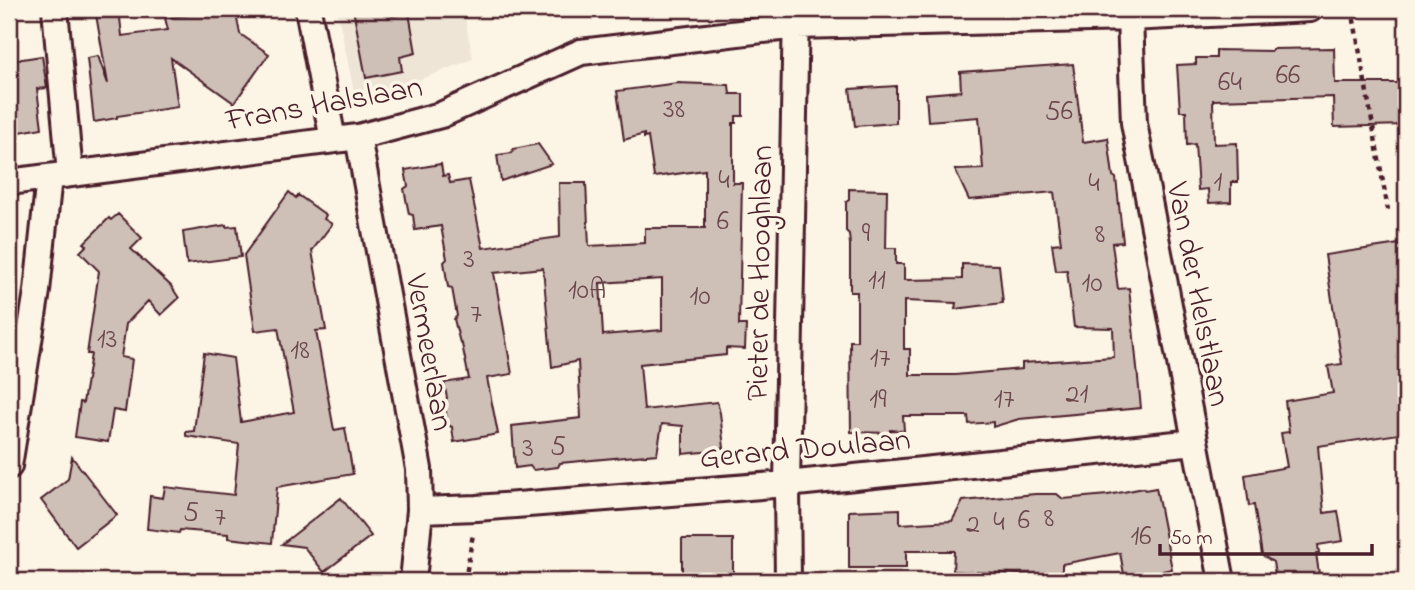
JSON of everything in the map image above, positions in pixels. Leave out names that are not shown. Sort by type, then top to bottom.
[{"type":"street","points":[[9,466],[37,291],[60,176],[55,9]]},
{"type":"street","points":[[308,9],[333,139]]},
{"type":"street","name":"Frans Halslaan","points":[[9,183],[358,137],[441,116],[581,52],[796,17],[1130,18],[1310,9]]},
{"type":"street","name":"Pieter de Hooghlaan","points":[[788,581],[787,484],[796,17]]},
{"type":"street","name":"Van der Helstlaan","points":[[1130,18],[1134,124],[1222,581]]},
{"type":"street","name":"Vermeerlaan","points":[[358,137],[419,469],[420,510],[412,581]]},
{"type":"street","name":"Gerard Doulaan","points":[[420,510],[787,484],[1195,442]]},
{"type":"path","points":[[1352,9],[1388,211]]},
{"type":"path","points":[[465,581],[477,508]]},
{"type":"shaded area","points":[[337,9],[463,9],[473,59],[408,84],[355,97]]},
{"type":"building","points":[[95,9],[119,9],[122,36],[168,30],[165,18],[235,9],[240,34],[269,54],[234,103],[171,58],[178,107],[94,122],[87,58],[98,56],[108,84]]},
{"type":"building","points":[[353,9],[391,9],[392,16],[409,13],[416,53],[400,57],[402,71],[366,78]]},
{"type":"building","points":[[1334,48],[1335,83],[1406,83],[1406,105],[1399,106],[1403,125],[1334,127],[1333,97],[1213,100],[1214,144],[1237,143],[1238,182],[1231,182],[1231,202],[1209,203],[1208,189],[1198,190],[1195,144],[1187,145],[1186,111],[1180,111],[1177,65],[1196,64],[1196,58],[1216,58],[1216,50]]},
{"type":"building","points":[[42,56],[47,88],[37,89],[42,128],[9,134],[9,61]]},
{"type":"building","points":[[1073,64],[1083,142],[1108,138],[1113,176],[1116,178],[1123,242],[1112,243],[1118,289],[1129,288],[1141,408],[1019,419],[993,427],[993,422],[969,424],[968,416],[903,416],[904,431],[851,432],[850,341],[857,341],[857,292],[850,292],[850,245],[846,231],[849,189],[887,190],[886,248],[896,248],[896,264],[904,264],[904,280],[962,279],[962,264],[999,265],[1003,303],[955,309],[956,303],[904,301],[904,349],[910,349],[910,375],[955,375],[1022,369],[1022,363],[1114,357],[1113,328],[1074,327],[1067,270],[1056,271],[1052,244],[1061,243],[1054,192],[969,200],[955,170],[983,169],[979,117],[928,121],[926,94],[961,91],[960,72]]},
{"type":"building","points":[[678,83],[729,85],[730,94],[743,94],[743,116],[736,116],[736,123],[733,123],[733,183],[742,183],[739,325],[746,325],[745,349],[726,348],[726,355],[640,364],[644,410],[717,402],[724,448],[683,454],[683,426],[662,424],[657,454],[560,463],[558,467],[533,470],[530,466],[515,468],[512,426],[581,418],[578,361],[552,367],[543,268],[494,273],[512,374],[487,378],[498,434],[454,442],[452,427],[448,425],[444,383],[469,379],[454,319],[457,316],[452,288],[448,287],[444,262],[447,259],[441,226],[415,230],[404,189],[408,186],[405,170],[441,164],[443,176],[448,175],[450,183],[469,180],[483,248],[560,237],[559,183],[586,183],[589,246],[645,243],[645,228],[705,228],[705,170],[654,177],[648,137],[644,138],[644,134],[624,140],[617,91]],"holes":[[[662,279],[662,330],[603,335],[600,283]]]},
{"type":"building","points":[[896,86],[896,123],[855,126],[850,89]]},
{"type":"building","points":[[538,144],[552,164],[501,181],[497,155]]},
{"type":"building","points":[[289,192],[296,198],[298,195],[326,215],[324,219],[332,224],[312,251],[326,330],[316,331],[334,430],[345,428],[353,474],[277,487],[272,543],[228,538],[228,534],[147,529],[150,496],[163,498],[165,487],[234,495],[239,444],[186,436],[186,432],[194,431],[204,353],[233,358],[241,422],[294,412],[278,328],[255,331],[244,255]]},
{"type":"building","points":[[118,214],[142,238],[131,249],[171,286],[179,298],[161,315],[148,301],[126,324],[121,357],[132,359],[125,412],[113,410],[108,442],[75,437],[91,354],[87,354],[99,271],[80,252],[87,245],[84,243],[109,218],[111,220]]},
{"type":"building","points":[[226,225],[237,226],[241,257],[187,264],[183,232]]},
{"type":"building","points":[[1406,243],[1406,433],[1318,446],[1324,513],[1338,511],[1343,541],[1318,545],[1319,553],[1316,553],[1320,581],[1276,581],[1273,562],[1262,555],[1254,505],[1249,506],[1245,475],[1287,467],[1281,433],[1289,432],[1285,401],[1333,393],[1328,366],[1342,364],[1325,255]]},
{"type":"building","points":[[72,457],[117,515],[76,547],[41,500],[68,479]]},
{"type":"building","points":[[1156,488],[1172,569],[1125,579],[1120,553],[1062,564],[1062,581],[1037,581],[1037,575],[953,571],[954,551],[906,551],[906,568],[849,568],[849,511],[900,509],[900,524],[952,521],[963,501],[1035,494],[1057,494],[1063,499]]},
{"type":"building","points":[[341,498],[371,536],[324,572],[304,547],[282,544]]},
{"type":"building","points":[[682,539],[733,539],[733,581],[682,581]]}]
